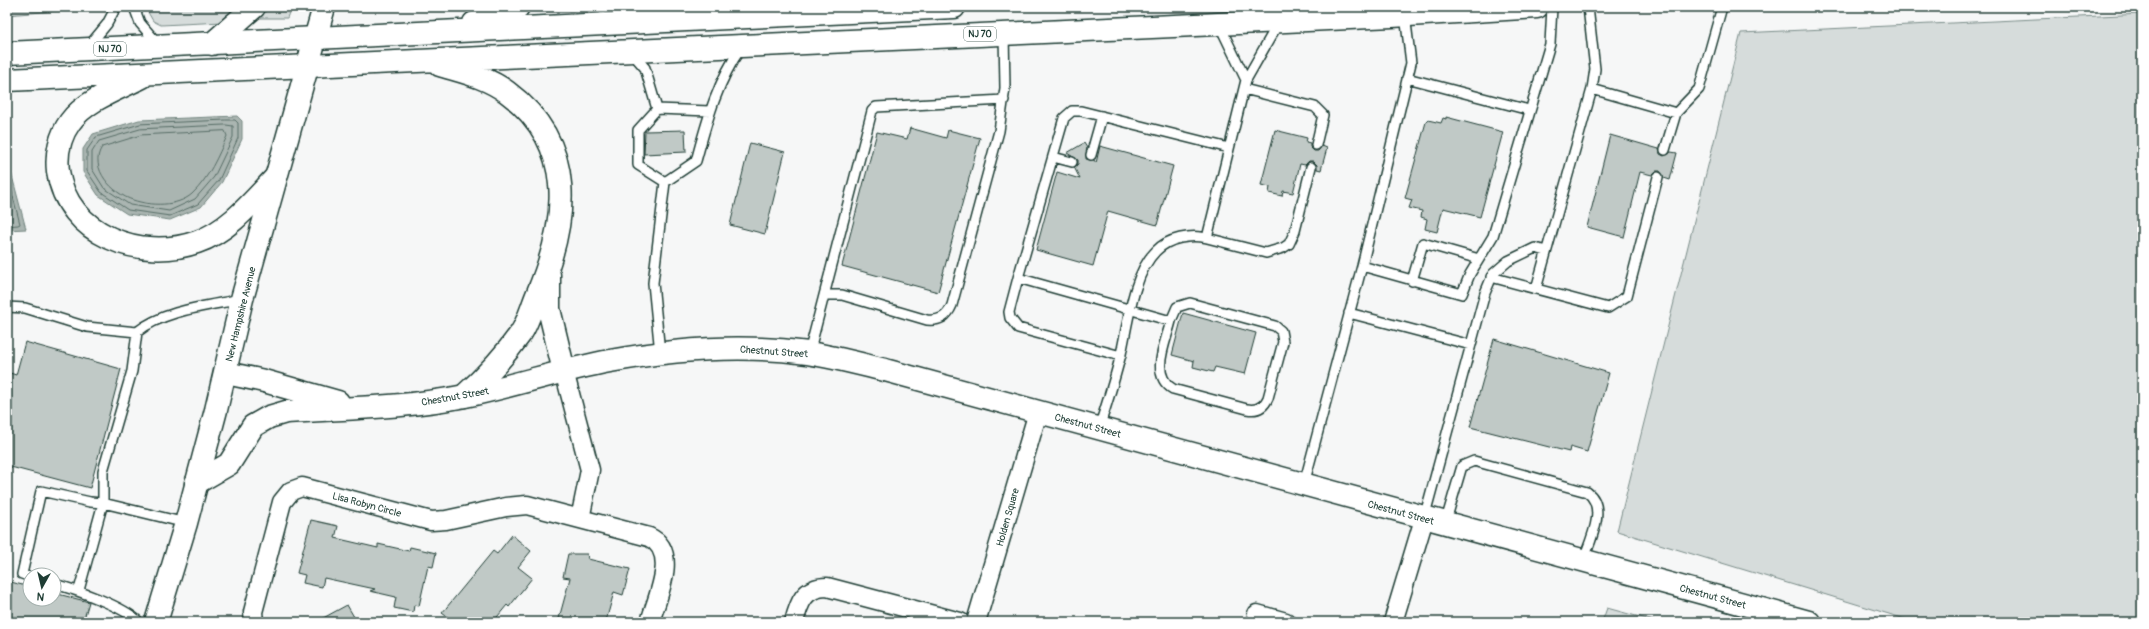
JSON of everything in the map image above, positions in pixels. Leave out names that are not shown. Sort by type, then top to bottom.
[{"type":"main road","points":[[212,44],[254,7]]},
{"type":"main road","name":"New Hampshire Avenue","points":[[156,622],[186,523],[226,373],[242,299],[324,7]]},
{"type":"main road","points":[[447,32],[518,7]]},
{"type":"main road","points":[[765,7],[798,14]]},
{"type":"main road","name":"NJ 70","points":[[7,53],[954,7]]},
{"type":"main road","name":"NJ 70","points":[[7,80],[1004,32],[1405,15],[1537,7]]},
{"type":"main road","points":[[423,60],[484,78],[507,92],[524,108],[548,141],[559,172],[562,195],[560,220],[549,268],[522,332],[496,366],[464,396]]},
{"type":"main road","points":[[149,74],[105,95],[80,113],[70,122],[62,138],[58,152],[60,187],[76,215],[89,227],[108,238],[130,245],[154,249],[177,247],[198,242],[217,232],[234,220],[276,177]]},
{"type":"main road","points":[[549,268],[549,309],[564,371]]},
{"type":"main road","name":"Chestnut Street","points":[[196,483],[228,464],[253,426],[269,417],[286,412],[398,405],[464,396],[564,371],[660,353],[732,348],[770,349],[809,353],[885,370],[1100,428],[1424,519],[1809,622]]},
{"type":"main road","name":"Chestnut Street","points":[[226,373],[264,381],[357,407]]},
{"type":"street","points":[[564,371],[590,470],[580,519]]},
{"type":"street","name":"Holden Square","points":[[976,622],[1038,412]]},
{"type":"street","name":"Lisa Robyn Circle","points":[[254,622],[253,612],[282,502],[288,493],[295,488],[308,488],[431,521],[446,520],[506,507],[527,505],[649,537],[663,548],[666,556],[664,572],[650,622]]},
{"type":"street","points":[[1393,622],[1424,519]]},
{"type":"street","points":[[794,622],[799,603],[806,593],[816,588],[827,587],[960,622]]},
{"type":"street","points":[[1257,614],[1286,622]]},
{"type":"lane","points":[[86,50],[107,24],[116,7]]},
{"type":"lane","points":[[134,7],[140,23],[161,46]]},
{"type":"lane","points":[[1362,266],[1462,294],[1470,274],[1493,236],[1529,110],[1550,44],[1552,7]]},
{"type":"lane","points":[[1536,289],[1592,89],[1595,70],[1588,7]]},
{"type":"lane","points":[[1665,150],[1676,113],[1699,89],[1722,7]]},
{"type":"lane","points":[[1304,486],[1362,266],[1411,63],[1405,15]]},
{"type":"lane","points":[[1207,238],[1245,85],[1280,20]]},
{"type":"lane","points":[[1218,23],[1245,85],[1316,107],[1323,115],[1316,145]]},
{"type":"lane","points":[[825,295],[842,295],[927,320],[938,320],[947,315],[952,305],[999,131],[1004,100],[1004,32]]},
{"type":"lane","points":[[660,353],[653,283],[665,182],[696,161],[710,111],[729,66],[744,45]]},
{"type":"lane","points":[[629,50],[645,68],[657,109]]},
{"type":"lane","points":[[1407,78],[1529,110]]},
{"type":"lane","points":[[1592,89],[1676,113]]},
{"type":"lane","points":[[809,353],[872,111],[876,107],[1004,100]]},
{"type":"lane","points":[[657,109],[710,111]]},
{"type":"lane","points":[[657,109],[638,130],[638,164],[665,182]]},
{"type":"lane","points":[[1121,356],[1015,326],[1009,315],[1018,278],[1066,115],[1076,111],[1102,116],[1229,148]]},
{"type":"lane","points":[[1091,155],[1102,116]]},
{"type":"lane","points":[[1053,157],[1072,162]]},
{"type":"lane","points":[[1100,428],[1121,356],[1131,309],[1142,274],[1156,250],[1166,244],[1195,235],[1266,253],[1283,248],[1289,244],[1295,231],[1311,167]]},
{"type":"lane","points":[[1491,277],[1608,308],[1627,296],[1658,177]]},
{"type":"lane","points":[[1412,280],[1423,242],[1479,259]]},
{"type":"lane","points":[[1424,519],[1485,293],[1491,277],[1508,261],[1535,248],[1546,251]]},
{"type":"lane","points":[[1018,278],[1171,321]]},
{"type":"lane","points":[[78,590],[103,503],[103,471],[132,371],[137,332],[148,323],[186,311],[242,299]]},
{"type":"lane","points":[[1190,303],[1279,328],[1283,335],[1283,342],[1268,398],[1264,405],[1256,409],[1248,409],[1172,388],[1165,384],[1160,375],[1159,366],[1171,321],[1177,307],[1190,303]]},
{"type":"lane","points":[[7,307],[24,308],[87,327],[137,332]]},
{"type":"lane","points":[[1349,313],[1471,345]]},
{"type":"lane","points":[[1444,524],[1462,466],[1474,461],[1588,492],[1594,497],[1597,505],[1597,518],[1583,561]]},
{"type":"lane","points":[[24,567],[41,491],[90,502],[103,503],[186,523]]},
{"type":"lane","points":[[62,586],[78,590],[131,614],[139,622]]},
{"type":"shaded area","points":[[7,7],[68,7],[66,10],[7,15]]},
{"type":"shaded area","points":[[145,7],[246,7],[223,22],[161,25],[153,21]]},
{"type":"shaded area","points":[[267,7],[291,7],[287,18],[257,18],[257,16]]},
{"type":"shaded area","points":[[2142,14],[2142,622],[1915,622],[1617,531],[1741,33]]},
{"type":"shaded area","points":[[1607,608],[1658,622],[1602,622]]},
{"type":"water","points":[[237,116],[242,121],[242,139],[222,182],[201,207],[170,220],[127,214],[98,195],[83,172],[83,149],[93,134],[139,120]]},
{"type":"water","points":[[7,157],[26,229],[7,230]]},
{"type":"building","points":[[1446,117],[1503,132],[1480,217],[1443,208],[1437,232],[1425,229],[1427,219],[1421,217],[1422,211],[1409,208],[1412,200],[1405,198],[1426,122],[1428,120],[1441,123],[1443,118],[1446,119]]},
{"type":"building","points":[[910,128],[946,138],[948,130],[980,138],[938,292],[842,266],[877,132],[907,139]]},
{"type":"building","points":[[685,130],[686,152],[644,154],[645,131]]},
{"type":"building","points":[[1275,130],[1307,138],[1306,142],[1310,143],[1310,147],[1314,151],[1318,151],[1322,146],[1327,148],[1321,170],[1317,169],[1317,165],[1313,161],[1309,161],[1305,165],[1300,164],[1293,193],[1283,191],[1282,196],[1269,193],[1270,187],[1261,185]]},
{"type":"building","points":[[1610,135],[1659,149],[1660,154],[1664,156],[1671,152],[1677,153],[1670,180],[1664,178],[1660,171],[1656,171],[1652,175],[1640,172],[1624,237],[1587,227]]},
{"type":"building","points":[[750,143],[785,152],[765,234],[730,225]]},
{"type":"building","points":[[1084,143],[1087,148],[1086,159],[1094,160],[1096,163],[1100,146],[1173,166],[1157,225],[1108,211],[1093,266],[1036,250],[1057,172],[1080,179],[1074,167],[1078,164],[1078,160],[1067,153]]},
{"type":"building","points":[[1183,313],[1256,333],[1245,374],[1215,367],[1213,372],[1193,367],[1194,361],[1172,355]]},
{"type":"building","points":[[1494,339],[1609,373],[1587,452],[1570,447],[1569,452],[1470,427]]},
{"type":"building","points":[[25,342],[121,369],[90,488],[7,466],[7,372],[16,375]]},
{"type":"building","points":[[311,520],[338,526],[335,538],[378,548],[378,544],[409,551],[410,547],[436,553],[433,567],[428,566],[419,606],[414,605],[413,612],[394,608],[396,597],[370,591],[375,589],[324,578],[322,587],[303,583],[305,575],[297,573]]},
{"type":"building","points":[[512,535],[531,551],[518,567],[532,578],[509,607],[507,605],[493,622],[454,622],[442,613],[493,551],[497,554]]},
{"type":"building","points":[[568,554],[587,554],[588,559],[630,569],[623,595],[614,592],[606,621],[558,622],[570,578],[563,577]]},
{"type":"building","points":[[7,581],[22,585],[22,607],[62,607],[62,595],[89,602],[83,622],[7,622]]},
{"type":"building","points":[[347,605],[357,622],[316,622]]}]
